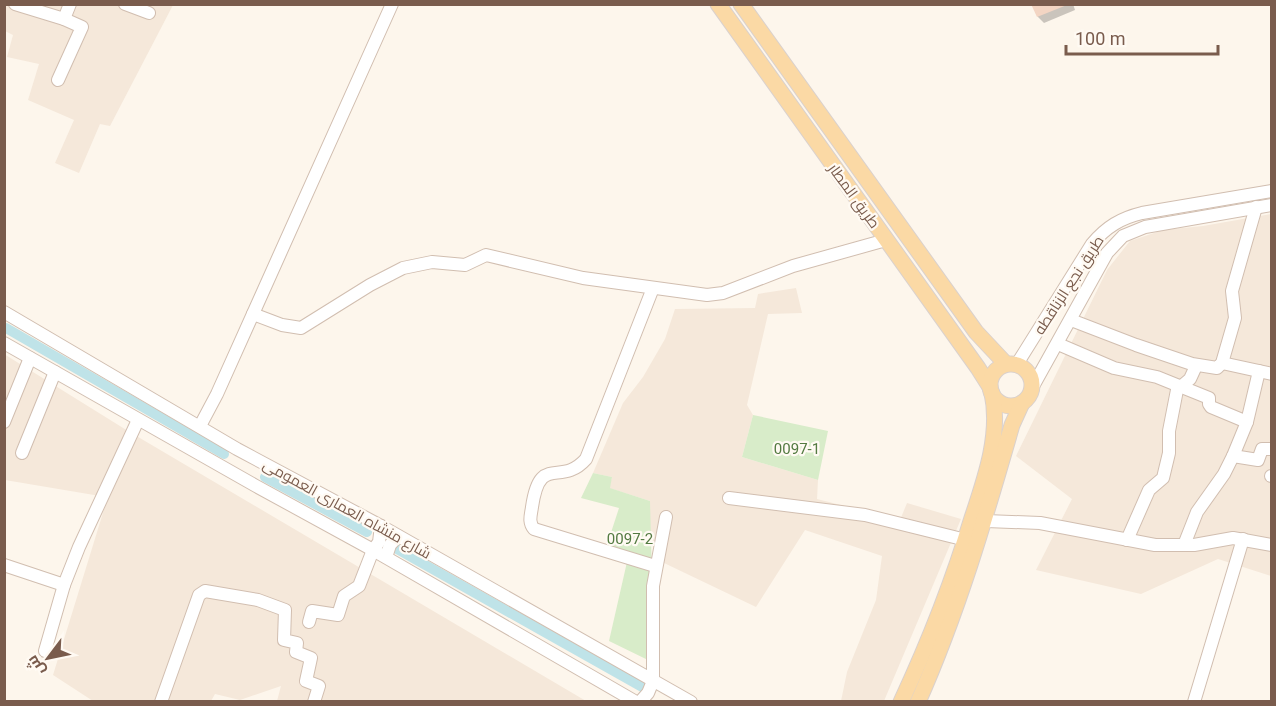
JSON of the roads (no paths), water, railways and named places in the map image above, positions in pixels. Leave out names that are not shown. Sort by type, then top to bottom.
[{"type":"main road","name":"طريق المطار","points":[[718,4],[991,390]]},
{"type":"main road","name":"طريق المطار","points":[[741,4],[976,332],[1011,364]]},
{"type":"main road","points":[[901,702],[932,633],[984,483],[995,413],[991,390],[990,381],[995,370],[1011,364],[1028,371],[1032,382],[1027,399],[1017,405],[1005,405],[995,398],[991,390]]},
{"type":"main road","points":[[918,702],[950,627],[986,521],[1012,425],[1022,403]]},
{"type":"street","points":[[15,4],[64,19],[82,28],[58,80]]},
{"type":"street","points":[[64,19],[69,4]]},
{"type":"street","points":[[125,4],[149,13]]},
{"type":"street","points":[[200,426],[217,394],[392,4]]},
{"type":"street","name":"طريق نجع الزناقطه","points":[[1011,364],[1092,243],[1102,232],[1127,216],[1272,191]]},
{"type":"street","name":"طريق نجع الزناقطه","points":[[1032,388],[1114,244],[1134,230],[1272,205]]},
{"type":"street","points":[[1071,320],[1196,366],[1217,368],[1222,363],[1235,318],[1232,291],[1256,207]]},
{"type":"street","points":[[253,314],[282,325],[301,328],[370,285],[403,268],[432,261],[465,265],[486,255],[584,278],[707,295],[723,293],[793,266],[886,240]]},
{"type":"street","points":[[1081,262],[1097,272]]},
{"type":"street","points":[[652,288],[586,459],[569,471],[541,477],[534,496],[530,522],[534,529],[655,566]]},
{"type":"street","name":"شارع منشاه العمارى العمومى","points":[[4,312],[237,449],[381,526],[653,681],[669,697],[691,702]]},
{"type":"street","name":"شارع منشاه العمارى العمومى","points":[[4,343],[386,557],[638,702]]},
{"type":"street","points":[[1058,344],[1120,370],[1148,375],[1180,385],[1192,392],[1209,397],[1211,407],[1247,422]]},
{"type":"street","points":[[4,422],[30,358]]},
{"type":"street","points":[[1184,545],[1197,512],[1219,483],[1233,456],[1265,372],[1222,363]]},
{"type":"street","points":[[1127,540],[1149,490],[1163,478],[1169,453],[1169,431],[1177,390],[1180,385],[1190,379],[1196,366]]},
{"type":"street","points":[[22,453],[55,372]]},
{"type":"street","points":[[45,651],[64,585],[96,508],[138,420]]},
{"type":"street","points":[[226,469],[236,461],[237,449]]},
{"type":"street","points":[[1233,456],[1258,460],[1262,449],[1272,449]]},
{"type":"street","points":[[256,486],[254,479],[256,473],[267,465]]},
{"type":"street","points":[[729,498],[865,514],[966,540]]},
{"type":"street","points":[[638,702],[648,693],[653,681],[652,605],[655,566],[666,517]]},
{"type":"street","points":[[986,521],[1040,523],[1155,545],[1184,545],[1223,538],[1243,539],[1272,545]]},
{"type":"street","points":[[309,622],[312,611],[338,615],[344,596],[359,586],[373,550],[379,542],[381,526]]},
{"type":"street","points":[[386,557],[390,545],[398,536]]},
{"type":"street","points":[[1194,702],[1243,539]]},
{"type":"street","points":[[4,565],[64,585]]},
{"type":"street","points":[[161,702],[199,595],[205,591],[258,600],[285,610],[284,640],[297,644],[296,652],[311,658],[306,681],[319,686],[316,701]]},
{"type":"waterway","points":[[6,328],[224,454]]},
{"type":"waterway","points":[[265,477],[367,532]]},
{"type":"waterway","points":[[397,549],[642,687]]},
{"type":"park label","name":"0097-1","points":[[797,449]]},
{"type":"park label","name":"0097-2","points":[[630,539]]}]
